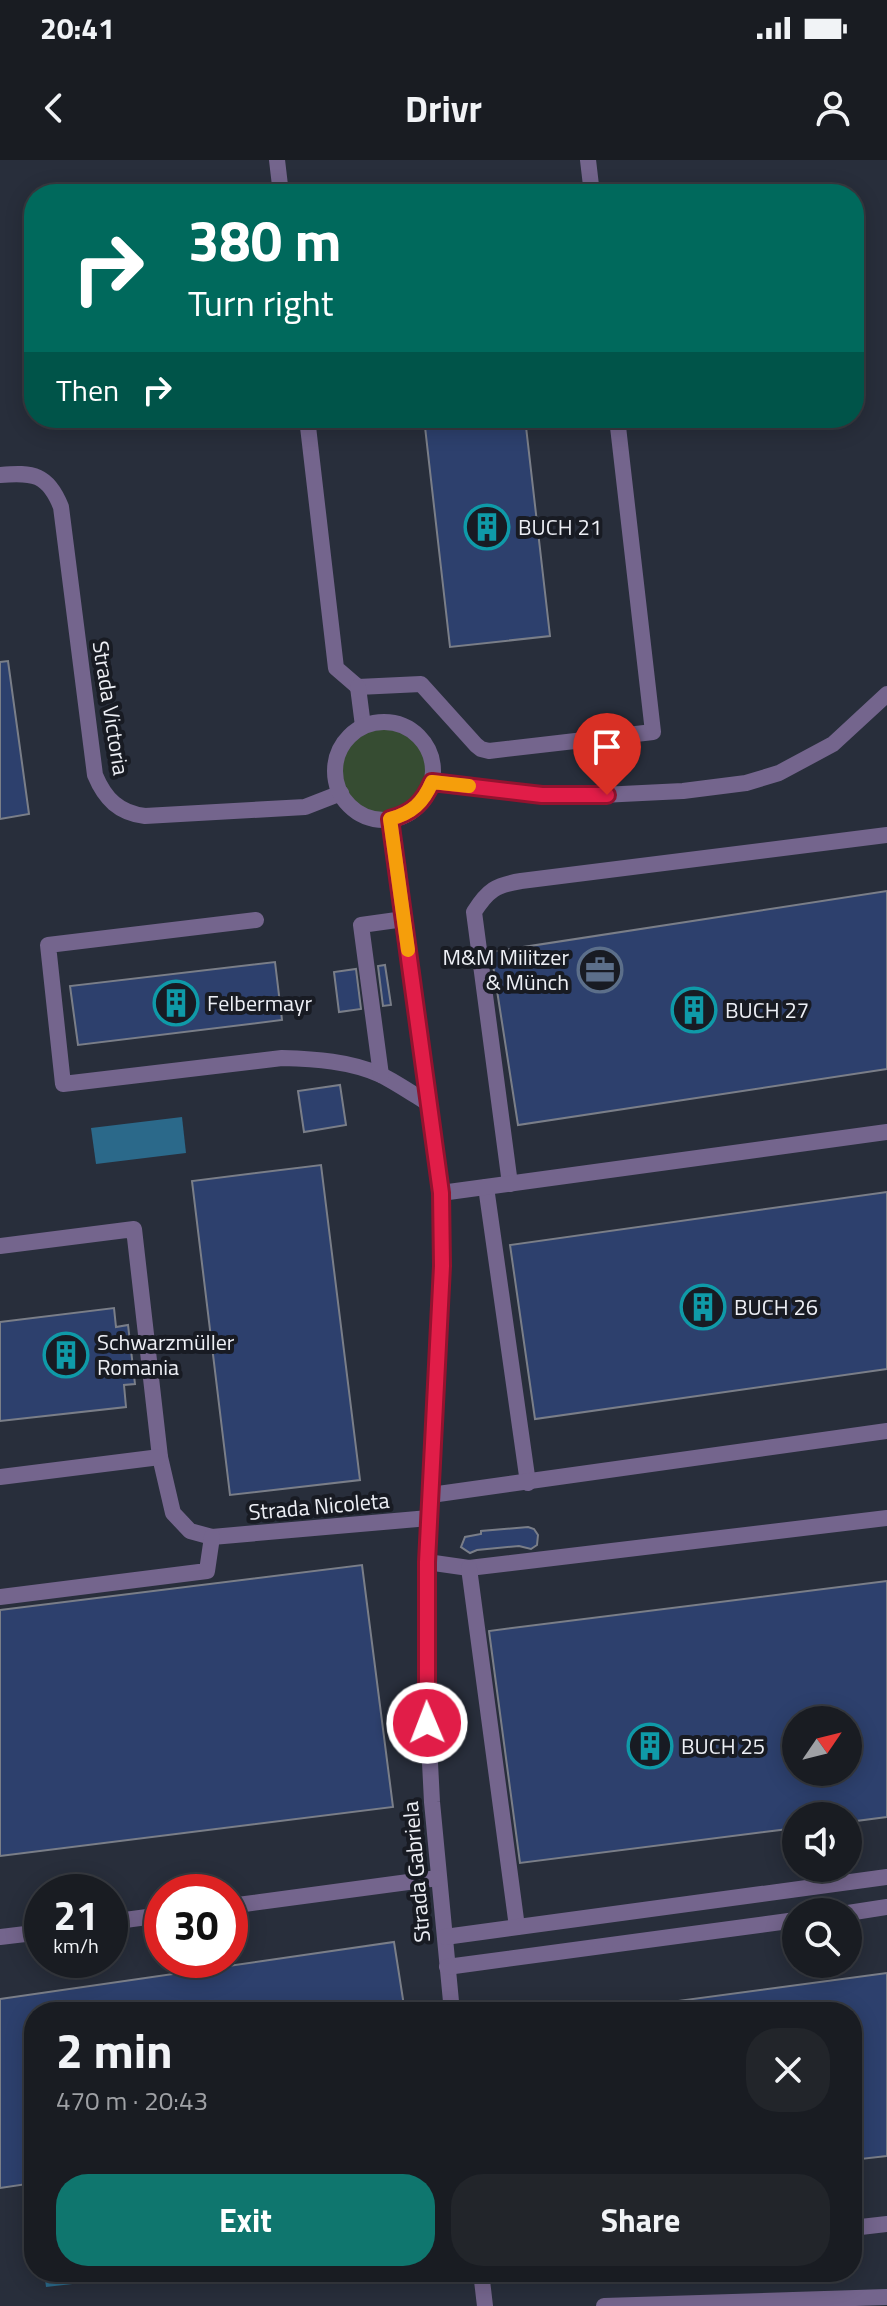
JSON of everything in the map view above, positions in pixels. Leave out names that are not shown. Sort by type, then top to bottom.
[{"type":"street","points":[[277,160],[280,184]]},
{"type":"street","points":[[588,160],[591,184]]},
{"type":"street","points":[[308,428],[335,664],[358,687],[363,726]]},
{"type":"street","points":[[358,687],[421,684],[481,749],[653,732],[618,428]]},
{"type":"street","name":"Strada Victoria","points":[[0,475],[22,473],[42,478],[56,494],[61,507],[95,775],[106,798],[123,810],[145,816],[305,807],[341,793]]},
{"type":"street","points":[[432,782],[510,792],[581,796],[683,791],[746,783],[779,773],[820,752],[855,725],[887,694]]},
{"type":"street","points":[[378,722],[408,728],[421,738],[429,751],[433,766],[432,782],[417,807],[404,815],[378,819],[357,811],[341,793],[336,781],[338,755],[343,743],[363,726],[378,722]]},
{"type":"street","name":"Strada Gabriela","points":[[390,819],[441,1193],[442,1266],[427,1562],[427,1723],[451,2002]]},
{"type":"street","points":[[510,1184],[474,912],[485,894],[502,884],[521,881],[887,835]]},
{"type":"street","points":[[381,1075],[361,925],[404,919]]},
{"type":"street","points":[[256,920],[48,945],[63,1084],[282,1058],[343,1064],[381,1075],[429,1104]]},
{"type":"street","points":[[441,1193],[887,1132]]},
{"type":"street","points":[[486,1187],[528,1483]]},
{"type":"street","points":[[0,1246],[134,1229],[160,1457],[173,1513],[190,1531],[212,1537],[207,1571],[0,1597]]},
{"type":"street","points":[[431,1495],[887,1431]]},
{"type":"street","points":[[0,1477],[160,1457]]},
{"type":"street","name":"Strada Nicoleta","points":[[212,1537],[429,1518]]},
{"type":"street","points":[[427,1562],[469,1568],[887,1518]]},
{"type":"street","points":[[469,1568],[517,1927]]},
{"type":"street","points":[[445,1937],[887,1877]]},
{"type":"street","points":[[248,1904],[438,1878]]},
{"type":"street","points":[[862,1911],[887,1907]]},
{"type":"street","points":[[447,1967],[782,1922]]},
{"type":"street","points":[[0,1937],[24,1934]]},
{"type":"street","points":[[862,2227],[887,2224]]},
{"type":"street","points":[[482,2282],[485,2306]]},
{"type":"street","points":[[604,2306],[887,2297]]},
{"type":"shaded area","points":[[0,160],[887,160],[887,2306],[0,2306]]},
{"type":"green space","points":[[384,722],[403,726],[418,737],[429,752],[433,771],[429,790],[418,805],[403,816],[384,820],[365,816],[350,805],[339,790],[335,771],[339,752],[350,737],[365,726]]},
{"type":"water","points":[[182,1117],[186,1153],[96,1164],[91,1128]]},
{"type":"water","points":[[45,2282],[90,2282],[46,2287]]},
{"type":"building","name":"BUCH 21","points":[[425,428],[526,428],[550,636],[450,647]]},
{"type":"building","points":[[8,661],[29,814],[0,819],[0,662]]},
{"type":"building","name":"BUCH 27","points":[[887,891],[887,1069],[518,1125],[491,952]]},
{"type":"building","name":"Felbermayr","points":[[275,962],[282,1020],[78,1045],[70,986]]},
{"type":"building","points":[[385,965],[391,1005],[383,1006],[378,966]]},
{"type":"building","points":[[356,969],[361,1009],[339,1012],[334,972]]},
{"type":"building","points":[[340,1085],[346,1125],[304,1132],[298,1091]]},
{"type":"building","points":[[321,1165],[360,1480],[230,1495],[192,1181]]},
{"type":"building","name":"BUCH 26","points":[[887,1192],[887,1369],[535,1419],[510,1245]]},
{"type":"building","name":"Schwarzmüller Romania","points":[[114,1308],[116,1327],[128,1325],[135,1384],[124,1385],[126,1407],[0,1421],[0,1322]]},
{"type":"building","points":[[528,1527],[538,1535],[537,1545],[531,1549],[519,1546],[470,1553],[461,1547],[465,1537],[481,1534],[481,1531]]},
{"type":"building","points":[[362,1565],[393,1807],[0,1856],[0,1610]]},
{"type":"building","name":"BUCH 25","points":[[887,1581],[887,1817],[862,1820],[862,1802],[782,1802],[782,1830],[520,1863],[489,1631]]},
{"type":"building","points":[[394,1942],[403,2002],[24,2002],[24,2184],[0,2188],[0,1999],[145,1978],[248,1978],[248,1963]]},
{"type":"building","points":[[887,1973],[887,2156],[862,2159],[862,2002],[670,2002]]},
{"type":"slow traffic","points":[[408,950],[390,819],[417,807],[432,782],[469,786]]},
{"type":"place","name":"BUCH 21","points":[[487,527]]},
{"type":"place","name":"M&M Militzer & Münch","points":[[600,970]]},
{"type":"place","name":"Felbermayr","points":[[176,1003]]},
{"type":"place","name":"BUCH 27","points":[[694,1010]]},
{"type":"place","name":"BUCH 26","points":[[703,1307]]},
{"type":"place","name":"Schwarzmüller Romania","points":[[66,1355]]},
{"type":"place","name":"BUCH 25","points":[[650,1746]]},
{"type":"route","points":[[427,1723],[427,1562],[442,1266],[441,1193],[390,819],[417,807],[432,782],[542,795],[607,795]]}]
